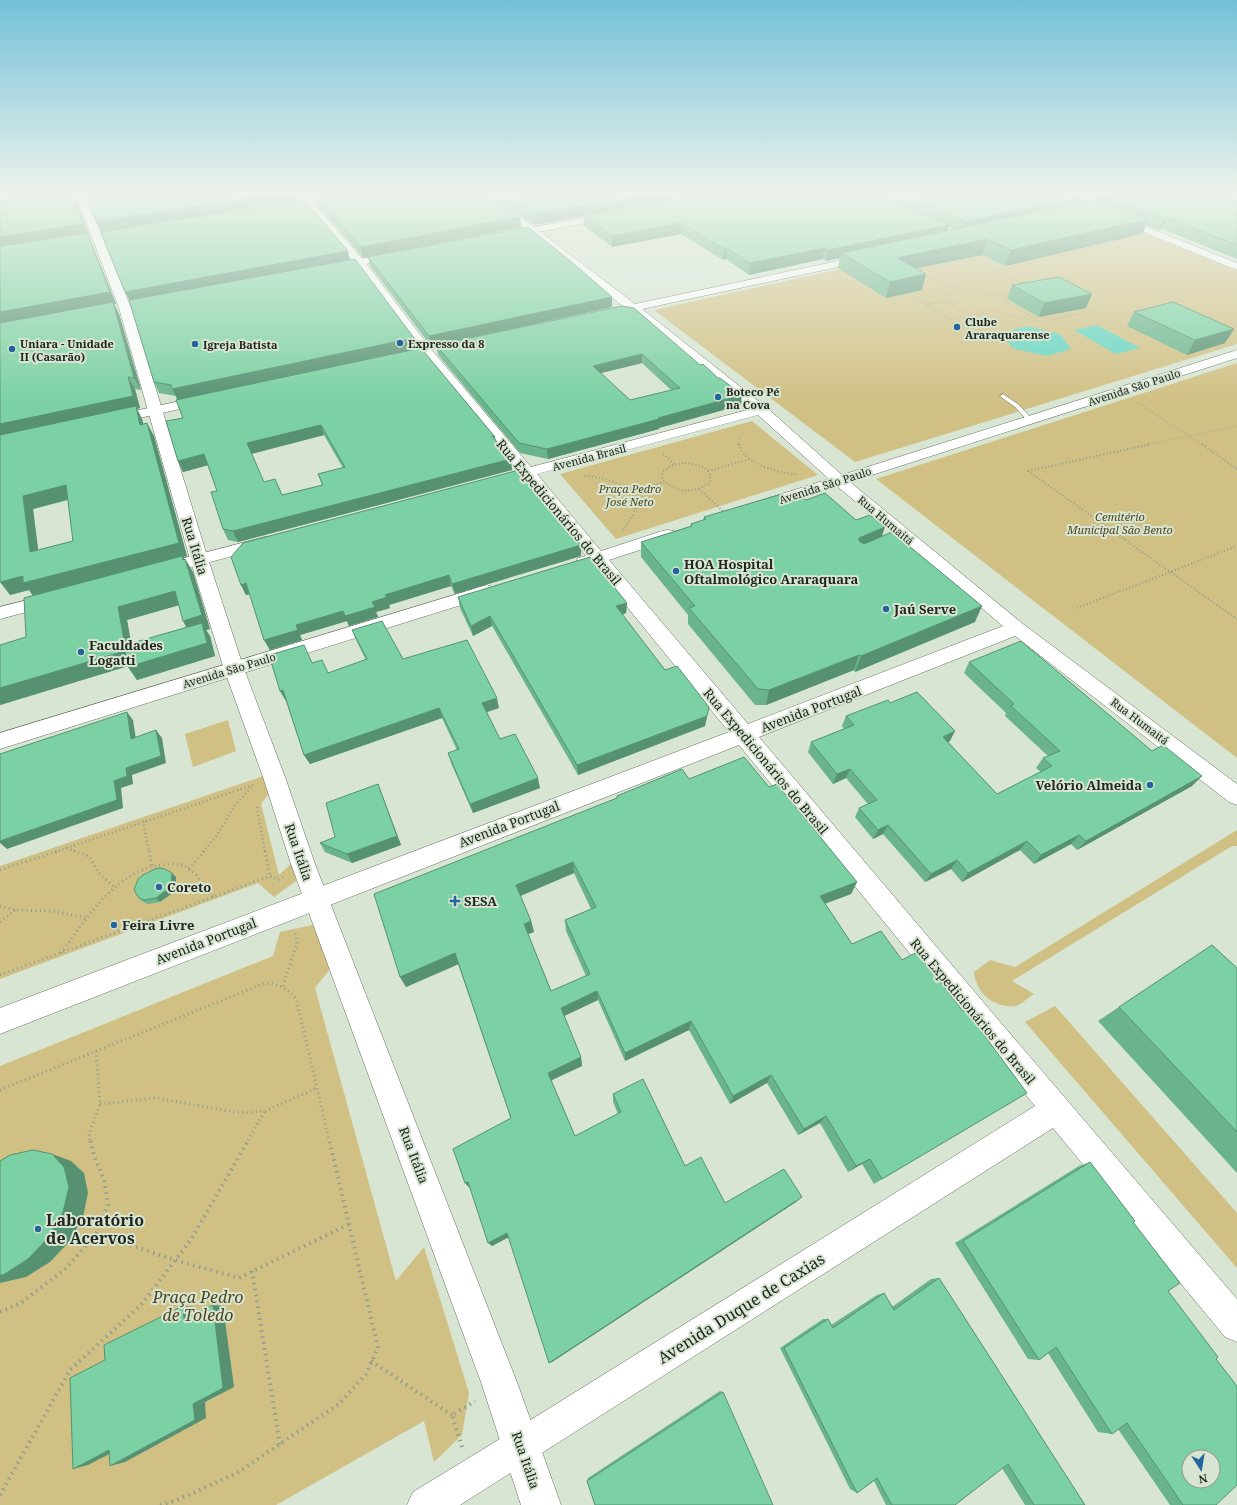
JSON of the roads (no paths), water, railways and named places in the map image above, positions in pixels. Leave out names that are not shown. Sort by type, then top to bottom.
[{"type":"street","name":"Rua Itália","points":[[113,263],[133,306],[154,411],[234,669],[260,785],[303,864],[500,1385],[541,1505]]},
{"type":"street","points":[[321,270],[359,263]]},
{"type":"street","name":"Rua Expedicionários do Brasil","points":[[360,263],[427,352],[526,473],[981,1022],[1237,1325]]},
{"type":"street","name":"Rua Humaitá","points":[[575,263],[761,410],[903,538],[1017,628],[1237,796]]},
{"type":"street","points":[[590,317],[840,263]]},
{"type":"street","points":[[1228,263],[1237,267]]},
{"type":"street","points":[[110,310],[133,306]]},
{"type":"street","name":"Avenida São Paulo","points":[[728,516],[1237,354]]},
{"type":"street","points":[[101,422],[217,397]]},
{"type":"street","name":"Avenida Brasil","points":[[503,479],[761,410]]},
{"type":"street","points":[[572,565],[684,530]]},
{"type":"street","points":[[145,574],[283,537]]},
{"type":"street","name":"Avenida São Paulo","points":[[0,741],[504,586]]},
{"type":"street","points":[[0,614],[69,595]]},
{"type":"street","name":"Avenida Portugal","points":[[0,1020],[289,908],[744,735],[1017,628]]},
{"type":"street","name":"Avenida Duque de Caxias","points":[[426,1505],[521,1447],[1056,1109]]},
{"type":"lane","points":[[1003,396],[1017,406],[1030,420]]},
{"type":"water","points":[[1097,325],[1140,348],[1116,354],[1074,330]]},
{"type":"water","points":[[1026,326],[1060,334],[1071,349],[1047,356],[1012,348],[1003,333]]},
{"type":"place","name":"Clube Araraquarense","points":[[957,327]]},
{"type":"place","name":"Expresso da 8","points":[[400,343]]},
{"type":"place","name":"Igreja Batista","points":[[195,344]]},
{"type":"place","name":"Uniara - Unidade II (Casarão)","points":[[12,349]]},
{"type":"place","name":"Boteco Pé na Cova","points":[[718,397]]},
{"type":"place","name":"HOA Hospital Oftalmológico Araraquara","points":[[676,571]]},
{"type":"place","name":"Jaú Serve","points":[[886,609]]},
{"type":"place","name":"Faculdades Logatti","points":[[81,652]]},
{"type":"place","name":"Velório Almeida","points":[[1150,785]]},
{"type":"place","name":"Coreto","points":[[159,887]]},
{"type":"place","name":"SESA","points":[[455,901]]},
{"type":"place","name":"Feira Livre","points":[[114,925]]},
{"type":"place","name":"Laboratório de Acervos","points":[[38,1229]]},
{"type":"park label","name":"Praça Pedro José Neto","points":[[630,494]]},
{"type":"park label","name":"Cemitério Municipal São Bento","points":[[1120,522]]},
{"type":"park label","name":"Praça Pedro de Toledo","points":[[198,1306]]}]
